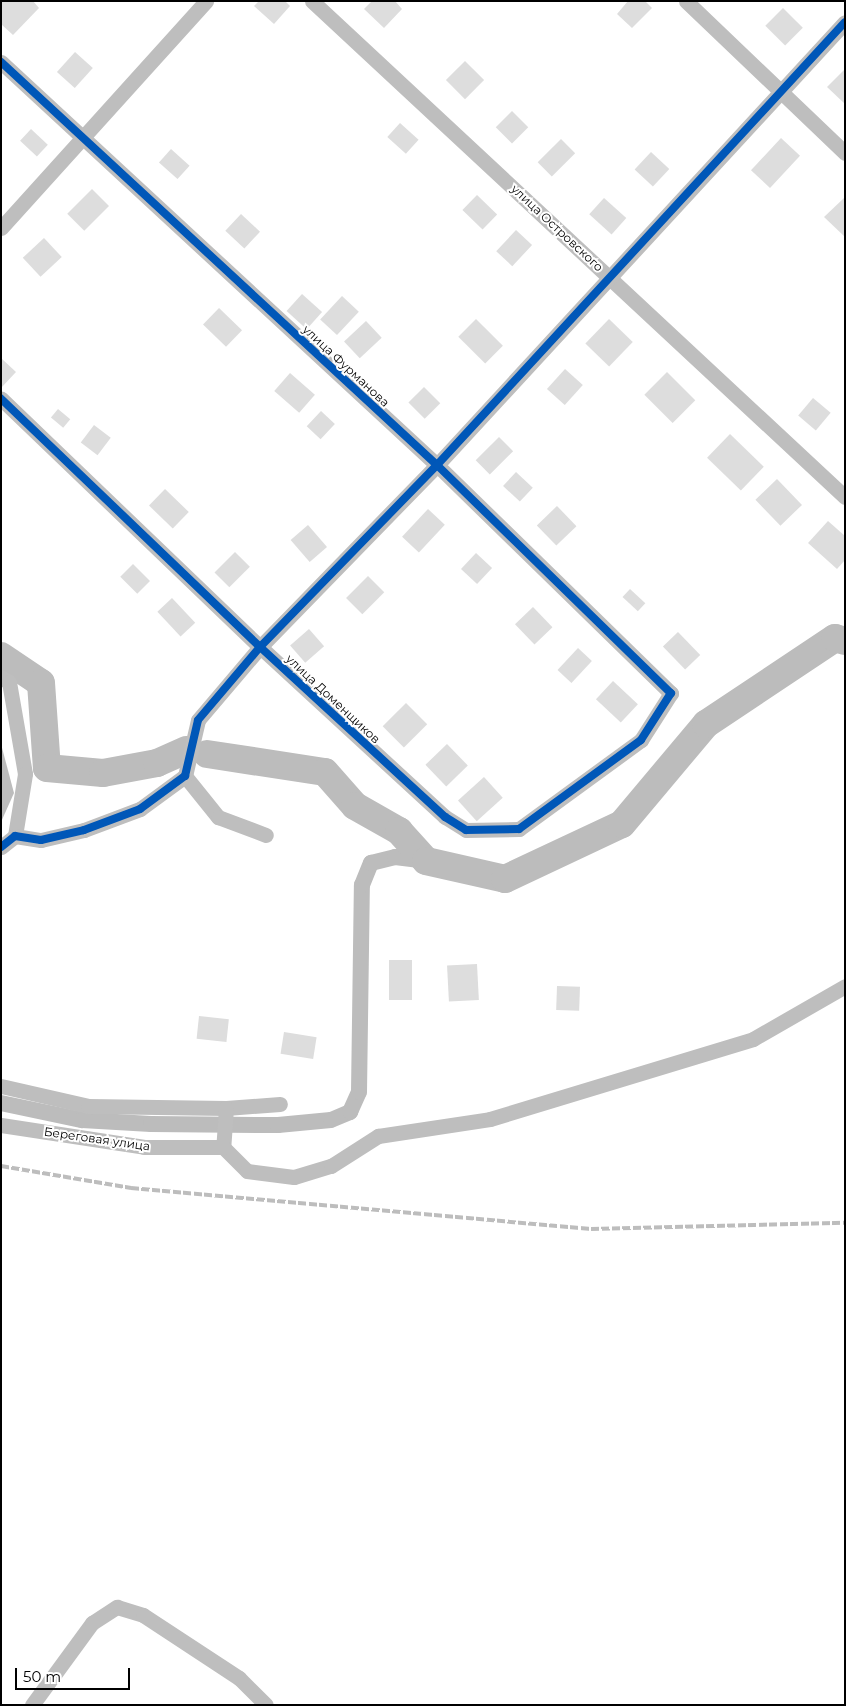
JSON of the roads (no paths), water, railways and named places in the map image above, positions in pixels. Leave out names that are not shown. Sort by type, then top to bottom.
[{"type":"street","points":[[1,228],[206,1]]},
{"type":"street","name":"улица Островского","points":[[312,1],[610,276],[845,497]]},
{"type":"street","points":[[686,1],[845,153]]},
{"type":"street","points":[[15,836],[41,840],[84,830],[140,809],[185,776],[198,720],[260,647],[437,465],[779,90],[845,22]]},
{"type":"street","name":"улица Фурманова","points":[[1,62],[437,465],[671,693]]},
{"type":"street","name":"улица Доменщиков","points":[[1,399],[260,647],[445,816],[466,830],[479,832],[519,829],[615,761],[641,740],[671,693]]},
{"type":"street","points":[[1,677],[9,682],[24,774],[15,836],[1,847]]},
{"type":"street","points":[[185,776],[218,817],[266,835]]},
{"type":"street","points":[[226,1108],[223,1147],[247,1171],[294,1177],[331,1166],[378,1136],[490,1119],[753,1039],[845,986]]},
{"type":"street","points":[[1,1086],[88,1106],[226,1108],[280,1104]]},
{"type":"street","name":"Береговая улица","points":[[1,1125],[144,1147],[223,1147]]},
{"type":"street","points":[[32,1705],[92,1623],[117,1608],[143,1615],[223,1667],[239,1678],[266,1705]]},
{"type":"waterway","points":[[207,754],[325,772],[355,806],[399,831],[426,861],[505,879],[622,824],[706,724],[835,638],[845,641]]},
{"type":"waterway","points":[[1,656],[41,683],[47,768],[103,773],[157,763],[186,750]]},
{"type":"waterway","points":[[1,1103],[82,1120],[151,1124],[278,1125],[331,1120],[350,1112],[359,1092],[362,885],[371,863],[395,857],[426,861]]},
{"type":"railway","points":[[1,1166],[131,1188],[591,1229],[845,1223]]}]
